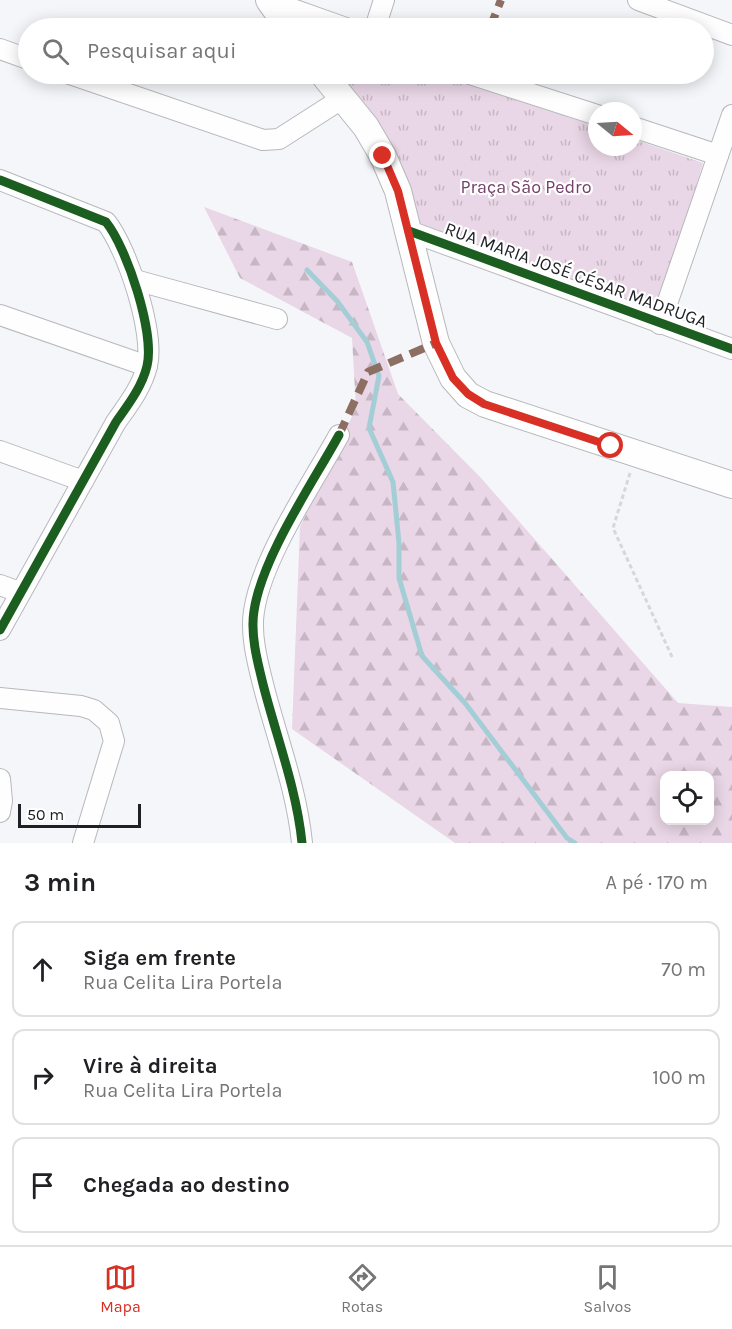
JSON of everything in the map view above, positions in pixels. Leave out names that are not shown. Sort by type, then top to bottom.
[{"type":"main road","points":[[269,0],[282,18]]},
{"type":"main road","points":[[331,84],[366,127],[383,156],[398,191],[436,343],[453,378],[468,394],[484,404],[732,485]]},
{"type":"street","points":[[269,0],[318,18]]},
{"type":"street","points":[[378,18],[384,0]]},
{"type":"street","points":[[638,0],[686,18]]},
{"type":"street","points":[[714,28],[732,35]]},
{"type":"street","points":[[2,56],[18,58]]},
{"type":"street","points":[[99,84],[263,140],[279,139],[343,98]]},
{"type":"street","points":[[501,84],[588,112]]},
{"type":"street","points":[[660,324],[732,115]]},
{"type":"street","points":[[642,130],[718,155]]},
{"type":"street","points":[[0,180],[106,222],[113,231],[135,280],[143,318],[147,366],[137,391],[19,592],[0,630]]},
{"type":"street","name":"RUA MARIA JOSÉ CÉSAR MADRUGA","points":[[409,231],[732,349]]},
{"type":"street","points":[[135,280],[278,319]]},
{"type":"street","points":[[0,315],[147,366]]},
{"type":"street","points":[[302,843],[288,777],[261,676],[254,642],[253,612],[265,569],[339,435]]},
{"type":"street","points":[[0,452],[83,481]]},
{"type":"street","points":[[0,585],[19,592]]},
{"type":"street","points":[[0,698],[87,708],[102,715],[109,723],[114,741],[83,843]]},
{"type":"street","points":[[0,779],[3,801],[0,812]]},
{"type":"path","points":[[636,454],[613,528],[673,659]]},
{"type":"green space","name":"Praça São Pedro","points":[[348,84],[470,84],[588,124],[588,156],[642,156],[642,142],[703,163],[656,321],[423,234],[379,132]]},
{"type":"green space","points":[[204,207],[352,262],[398,394],[481,478],[678,703],[732,707],[732,843],[455,843],[292,729],[300,527],[356,408],[352,338],[240,278]]},
{"type":"waterway","points":[[307,270],[337,301],[367,342],[379,376],[369,428],[393,482],[399,543],[399,578],[422,656],[465,703],[567,838],[575,843]]},
{"type":"marked path","points":[[494,18],[501,0]]},
{"type":"marked path","points":[[339,435],[368,372],[436,343]]},
{"type":"cycle path","points":[[0,180],[106,222],[122,251],[137,291],[147,333],[148,351],[145,374],[138,388],[116,422],[0,630]]},
{"type":"cycle path","points":[[409,231],[732,349]]},
{"type":"cycle path","points":[[302,843],[291,784],[257,659],[253,620],[259,590],[277,545],[339,435]]},
{"type":"route","points":[[383,156],[398,191],[436,343],[453,378],[468,394],[484,404],[611,446]]}]
